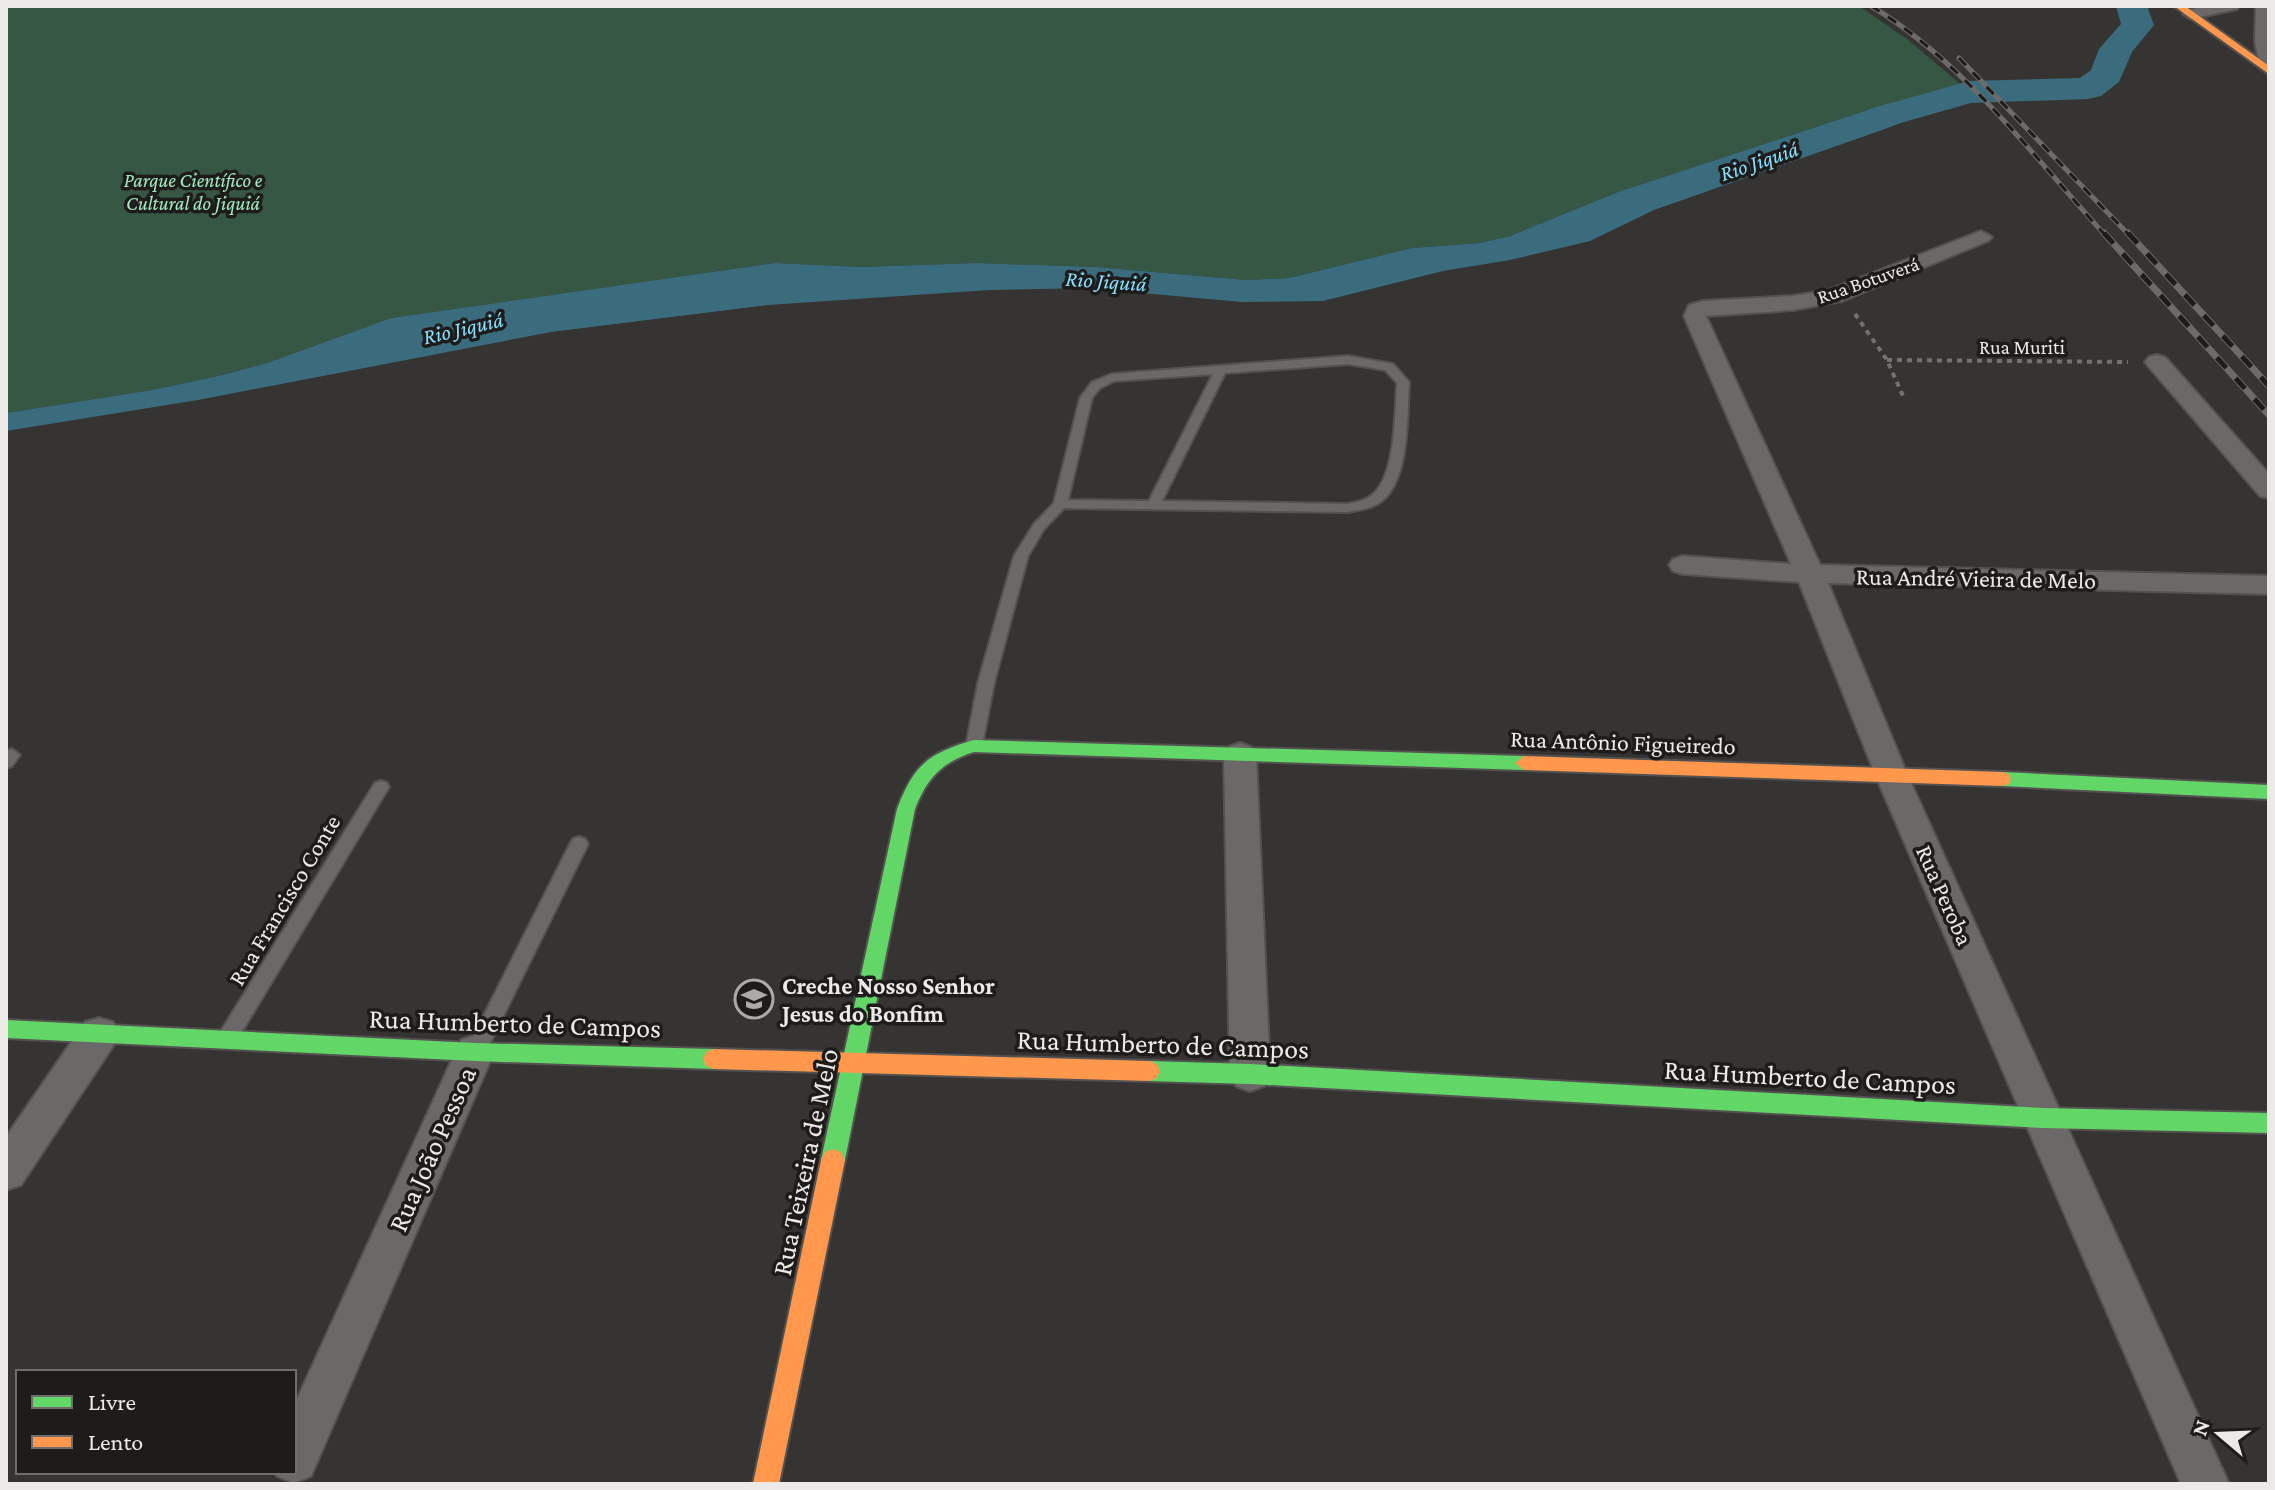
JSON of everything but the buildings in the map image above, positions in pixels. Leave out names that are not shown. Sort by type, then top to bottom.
[{"type":"street","points":[[2185,10],[2231,6]]},
{"type":"street","points":[[2264,6],[2263,42],[2269,69]]},
{"type":"street","points":[[2185,10],[2269,69]]},
{"type":"street","name":"Rua Botuverá","points":[[1703,308],[1793,303],[1834,296],[1981,237]]},
{"type":"street","name":"Rua Peroba","points":[[1703,308],[1695,313],[1699,329],[1810,574],[1891,774],[2205,1484]]},
{"type":"street","points":[[2157,362],[2269,490]]},
{"type":"street","name":"Rua André Vieira de Melo","points":[[1683,565],[1810,574],[2269,585]]},
{"type":"street","name":"Rua Antônio Figueiredo","points":[[974,746],[1891,774],[2269,792]]},
{"type":"street","name":"Rua Teixeira de Melo","points":[[766,1484],[913,787],[920,772],[932,760],[948,752],[974,746]]},
{"type":"street","points":[[1240,755],[1250,1074]]},
{"type":"street","name":"Rua Humberto de Campos","points":[[6,1029],[475,1052],[1250,1074],[2043,1118],[2269,1123]]},
{"type":"street","points":[[6,1171],[99,1034]]},
{"type":"street","name":"Rua João Pessoa","points":[[296,1455],[475,1052]]},
{"type":"lane","points":[[974,746],[986,683],[1021,556],[1039,527],[1060,504],[1086,398],[1096,385],[1112,378],[1348,360],[1389,367],[1403,382],[1397,448],[1383,493],[1363,506],[1060,504]]},
{"type":"lane","points":[[1154,504],[1221,369]]},
{"type":"lane","name":"Rua Francisco Conte","points":[[227,1038],[381,787]]},
{"type":"lane","name":"Rua João Pessoa","points":[[475,1052],[579,844]]},
{"type":"path","points":[[1834,296],[1857,316],[1887,360],[1903,396]]},
{"type":"path","name":"Rua Muriti","points":[[1887,360],[2157,362]]},
{"type":"green space","name":"Parque Científico e Cultural do Jiquiá","points":[[6,6],[1859,6],[1907,39],[1965,88],[1886,104],[1618,192],[1510,236],[1480,243],[1412,248],[1289,278],[1246,280],[1096,267],[977,263],[862,267],[775,263],[391,318],[267,363],[218,376],[152,390],[6,413]]},
{"type":"water","name":"Rio Jiquiá","points":[[1965,88],[1973,95],[1654,210],[1590,241],[1510,260],[1443,271],[1323,301],[1242,302],[1086,288],[989,290],[768,305],[551,332],[198,400],[6,431],[6,413],[152,390],[218,376],[267,363],[391,318],[775,263],[862,267],[977,263],[1096,267],[1246,280],[1289,278],[1412,248],[1480,243],[1510,236],[1618,192],[1886,104]]},
{"type":"waterway","name":"Rio Jiquiá","points":[[1883,117],[1969,92],[2088,88],[2107,75],[2116,49],[2138,25],[2131,8],[2134,6]]},
{"type":"railway","points":[[1871,6],[1937,54],[1967,82],[2105,235]]},
{"type":"railway","points":[[1959,58],[2129,235]]},
{"type":"railway","points":[[2104,233],[2269,415]]},
{"type":"railway","points":[[2128,233],[2269,386]]},
{"type":"traffic: fast","points":[[833,1160],[906,809],[917,783],[938,760],[974,746],[1524,763]]},
{"type":"traffic: fast","points":[[2002,779],[2269,792]]},
{"type":"traffic: fast","points":[[6,1029],[475,1052],[714,1059]]},
{"type":"traffic: fast","points":[[1149,1071],[2043,1118],[2269,1123]]},
{"type":"traffic: slow","points":[[2179,6],[2269,71]]},
{"type":"traffic: slow","points":[[1524,763],[2002,779]]},
{"type":"traffic: slow","points":[[714,1059],[1149,1071]]},
{"type":"traffic: slow","points":[[766,1484],[833,1160]]},
{"type":"place","name":"Creche Nosso Senhor Jesus do Bonfim","points":[[754,999]]}]
